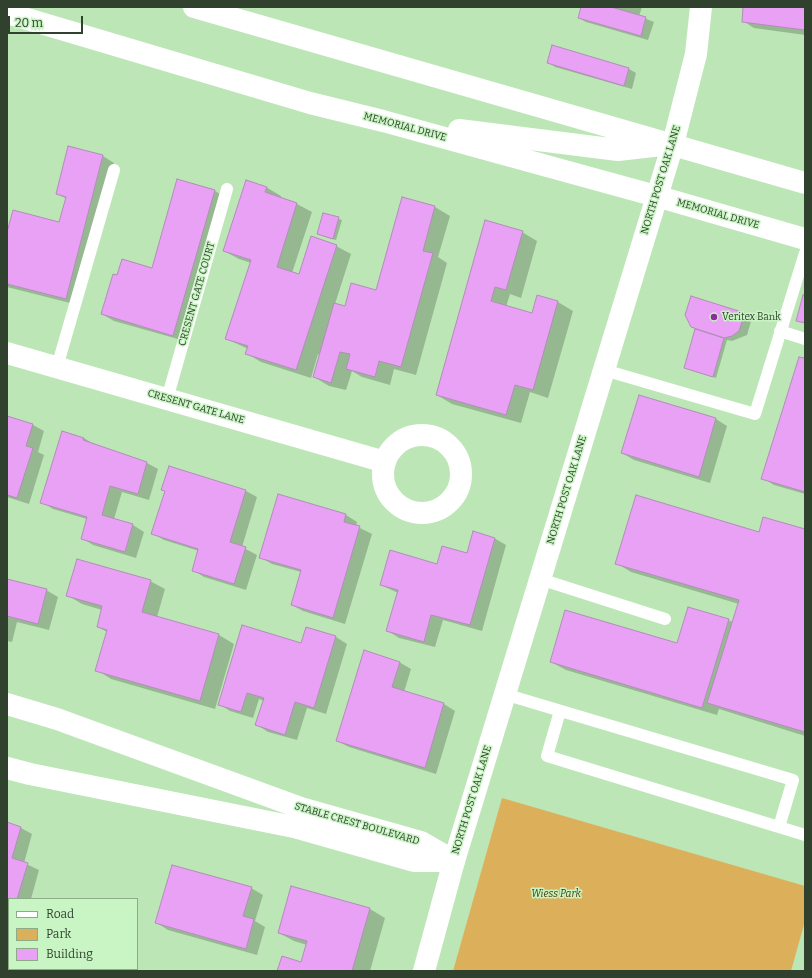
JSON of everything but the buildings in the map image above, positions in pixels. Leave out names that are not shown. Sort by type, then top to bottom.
[{"type":"street","points":[[194,7],[805,183]]},
{"type":"street","name":"NORTH POST OAK LANE","points":[[424,971],[454,861],[504,694],[673,144],[696,54],[701,7]]},
{"type":"street","name":"MEMORIAL DRIVE","points":[[7,13],[310,103],[383,121],[656,196],[805,239]]},
{"type":"street","points":[[383,121],[618,150],[673,144]]},
{"type":"street","name":"CRESENT GATE LANE","points":[[7,352],[384,462]]},
{"type":"street","name":"STABLE CREST BOULEVARD","points":[[7,704],[57,719],[301,808],[420,842],[454,861]]},
{"type":"street","name":"STABLE CREST BOULEVARD","points":[[7,768],[30,774],[294,827],[414,861],[454,861]]},
{"type":"lane","points":[[57,367],[114,170]]},
{"type":"lane","name":"CRESENT GATE COURT","points":[[167,399],[227,189]]},
{"type":"lane","points":[[604,370],[755,414],[780,332],[801,281],[805,253]]},
{"type":"lane","points":[[780,332],[805,338]]},
{"type":"lane","points":[[540,579],[665,619]]},
{"type":"lane","points":[[504,694],[793,780],[779,827]]},
{"type":"lane","points":[[560,711],[547,756],[805,835]]},
{"type":"green space","name":"Wiess Park","points":[[502,798],[805,886],[805,921],[791,971],[453,971]]},
{"type":"place","name":"Veritex Bank","points":[[714,317]]}]
